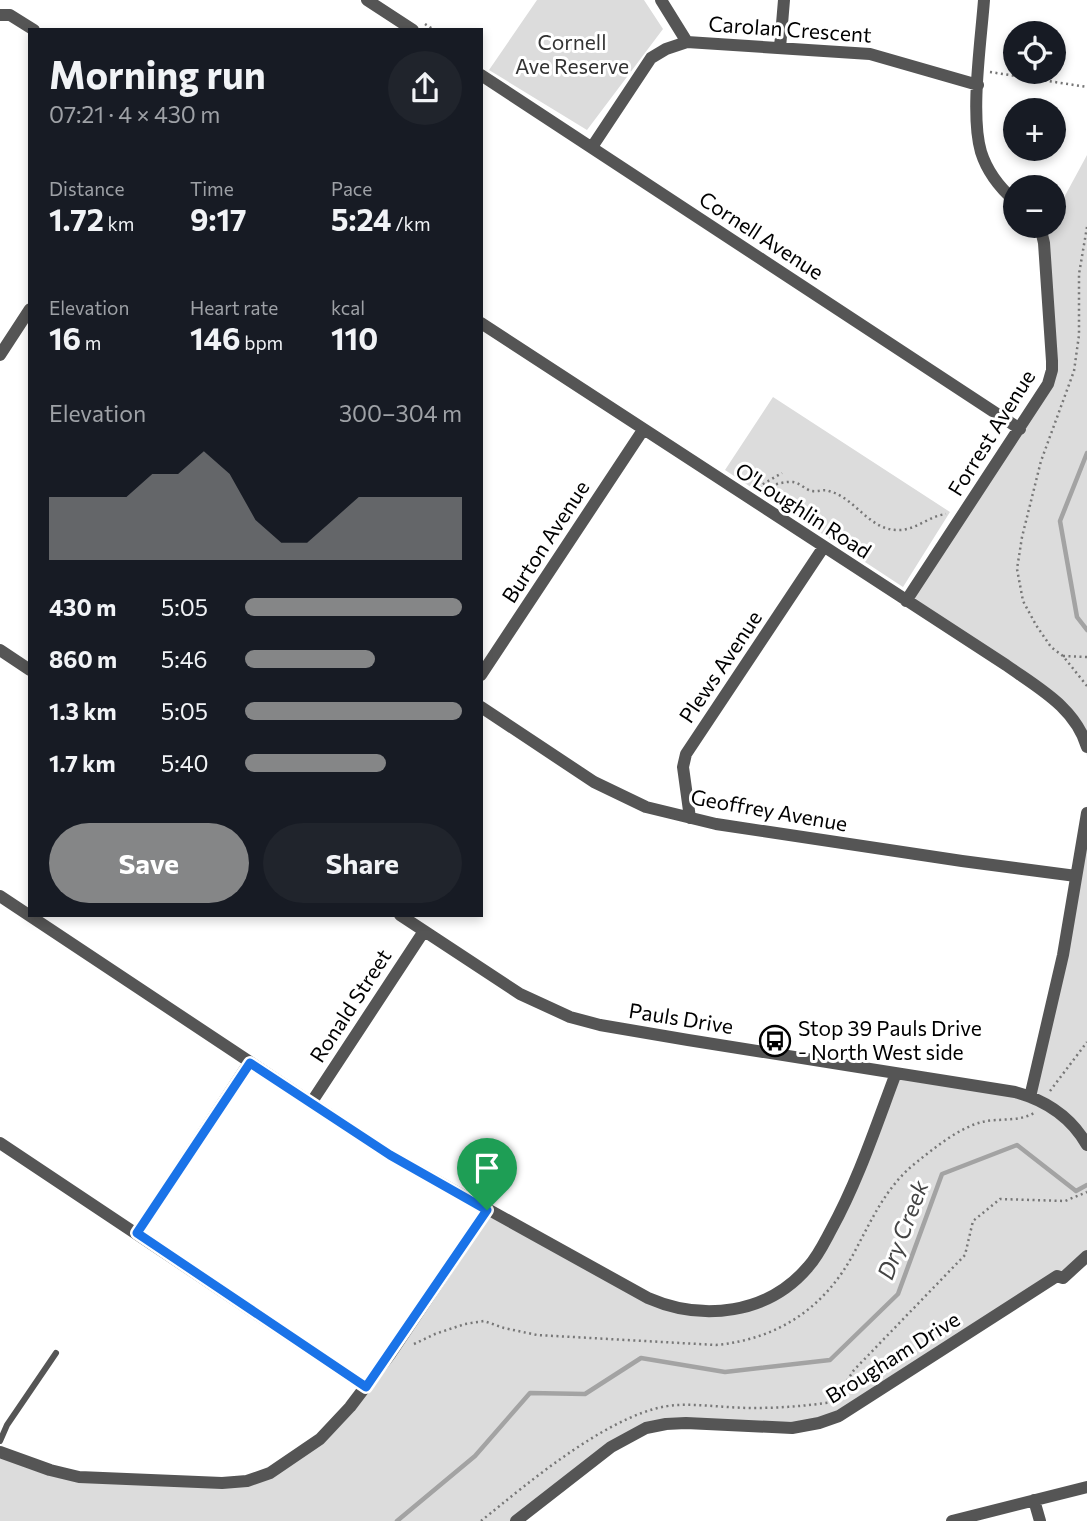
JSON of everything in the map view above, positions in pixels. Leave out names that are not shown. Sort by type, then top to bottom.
[{"type":"street","points":[[367,0],[410,28]]},
{"type":"street","name":"Carolan Crescent","points":[[661,0],[687,42],[870,54],[978,85]]},
{"type":"street","points":[[780,48],[784,0]]},
{"type":"street","points":[[984,0],[977,135],[981,153],[1003,190]]},
{"type":"street","points":[[0,15],[10,16],[31,28]]},
{"type":"street","points":[[592,147],[651,58],[666,49],[687,42]]},
{"type":"street","name":"Cornell Avenue","points":[[483,76],[1020,429]]},
{"type":"street","name":"Forrest Avenue","points":[[906,601],[1045,391],[1052,370],[1043,238]]},
{"type":"street","points":[[0,355],[28,312]]},
{"type":"street","name":"O'Loughlin Road","points":[[483,324],[1006,665],[1047,694],[1074,720],[1087,747]]},
{"type":"street","name":"Burton Avenue","points":[[483,672],[643,430]]},
{"type":"street","name":"Plews Avenue","points":[[690,818],[682,767],[686,754],[823,548]]},
{"type":"street","points":[[0,650],[28,664]]},
{"type":"street","name":"Geoffrey Avenue","points":[[483,708],[612,792],[646,807],[716,824],[962,862],[1076,876]]},
{"type":"street","points":[[1036,1099],[1087,813]]},
{"type":"street","points":[[0,897],[28,916]]},
{"type":"street","points":[[30,917],[390,1155],[664,1306],[708,1312],[745,1307],[762,1301],[803,1273],[817,1255],[850,1193],[896,1073]]},
{"type":"street","name":"Pauls Drive","points":[[403,917],[520,994],[570,1017],[611,1027],[1002,1089],[1036,1099],[1068,1121],[1087,1145]]},
{"type":"street","name":"Ronald Street","points":[[311,1103],[424,931]]},
{"type":"street","points":[[137,1233],[250,1063]]},
{"type":"street","points":[[0,1143],[366,1387]]},
{"type":"street","points":[[0,1452],[69,1476],[209,1482],[247,1481],[270,1474],[303,1452],[335,1423],[366,1387],[487,1210]]},
{"type":"street","name":"Brougham Drive","points":[[516,1521],[611,1447],[646,1428],[666,1423],[792,1428],[839,1416],[1057,1276],[1063,1278],[1087,1256]]},
{"type":"street","points":[[952,1521],[1087,1487]]},
{"type":"street","points":[[1034,1500],[1040,1521]]},
{"type":"lane","points":[[0,1441],[7,1425],[55,1353]]},
{"type":"path","points":[[979,71],[1087,87]]},
{"type":"path","points":[[1086,685],[1063,656],[1051,647],[1023,601],[1017,569],[1041,461],[1074,371],[1079,335],[1079,274],[1087,226]]},
{"type":"path","points":[[752,491],[782,472]]},
{"type":"path","points":[[757,488],[794,482],[811,491],[828,490],[852,503],[878,525],[900,530],[933,516],[952,514]]},
{"type":"path","points":[[1063,656],[1087,657]]},
{"type":"path","points":[[1086,685],[1087,676]]},
{"type":"path","points":[[391,1353],[435,1334],[484,1321],[537,1335],[716,1345],[742,1342],[768,1333],[809,1311],[829,1292],[848,1265],[879,1202],[899,1178],[918,1161],[969,1127],[994,1120],[1030,1116],[1036,1099],[1087,1042]]},
{"type":"path","points":[[833,1402],[854,1370],[965,1255],[972,1221],[1000,1199],[1065,1201],[1087,1192]]},
{"type":"green space","name":"Cornell Ave Reserve","points":[[537,0],[644,0],[663,29],[587,130],[489,70]]},
{"type":"green space","points":[[1087,155],[1087,756],[1082,732],[1066,710],[906,601],[1048,384],[1043,238],[1066,238],[1066,194]]},
{"type":"green space","points":[[773,397],[950,512],[903,587],[725,470]]},
{"type":"green space","points":[[1087,805],[1087,1263],[839,1416],[798,1427],[646,1428],[516,1521],[0,1521],[0,1451],[69,1476],[222,1483],[270,1473],[350,1407],[487,1210],[657,1302],[745,1307],[784,1288],[815,1258],[896,1073],[1035,1098]]},
{"type":"waterway","name":"Dry Creek","points":[[1087,453],[1060,521],[1077,617],[1087,630]]},
{"type":"waterway","name":"Dry Creek","points":[[397,1521],[475,1456],[530,1393],[585,1394],[641,1358],[725,1372],[830,1360],[898,1294],[942,1174],[1017,1145],[1076,1191],[1087,1185]]},
{"type":"place","name":"Stop 39 Pauls Drive - North West side","points":[[775,1041]]},
{"type":"route","points":[[250,1063],[422,1175],[487,1210],[366,1387],[137,1233],[250,1063]]}]
